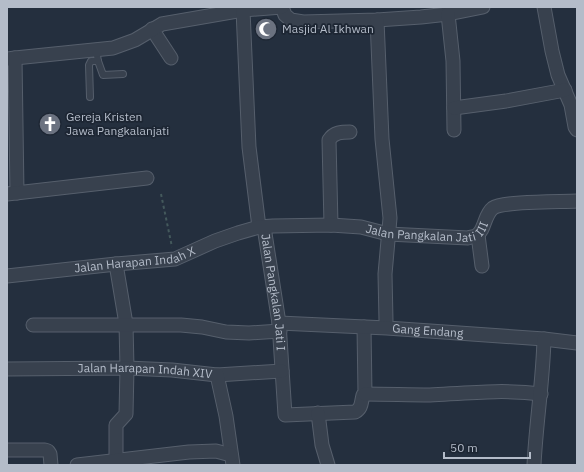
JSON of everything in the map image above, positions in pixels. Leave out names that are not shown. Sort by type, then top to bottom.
[{"type":"street","points":[[147,178],[12,193],[11,58],[97,55],[125,45],[152,29],[167,23],[242,10],[282,7],[285,15],[291,20],[303,22],[377,20],[420,12],[448,14],[483,7]]},
{"type":"street","points":[[544,7],[558,74],[571,105],[575,127],[577,130]]},
{"type":"street","name":"Jalan Pangkalan Jati I","points":[[242,10],[249,147],[261,227],[279,327],[285,415],[318,413]]},
{"type":"street","points":[[448,14],[453,61],[454,130]]},
{"type":"street","points":[[377,20],[382,139],[390,218],[385,274],[386,321]]},
{"type":"street","points":[[152,29],[171,58]]},
{"type":"street","points":[[454,108],[506,101],[565,90]]},
{"type":"street","points":[[331,225],[329,140],[336,133],[350,132]]},
{"type":"street","name":"Jalan Pangkalan Jati III","points":[[261,227],[331,225],[361,227],[388,234],[468,238],[478,235],[488,213],[494,207],[506,204],[577,201]]},
{"type":"street","name":"Jalan Harapan Indah X","points":[[7,276],[116,264],[175,260],[215,241],[261,227]]},
{"type":"street","points":[[478,235],[482,266]]},
{"type":"street","points":[[116,264],[126,324],[127,368],[126,411],[124,417],[116,425],[116,463]]},
{"type":"street","name":"Gang Endang","points":[[33,325],[126,324],[202,327],[226,332],[249,334],[279,327],[364,327],[544,339],[577,343]]},
{"type":"street","points":[[328,465],[322,445],[318,413],[355,412],[362,406],[363,395],[365,394],[364,327]]},
{"type":"street","points":[[534,465],[535,435],[541,394],[544,339]]},
{"type":"street","name":"Jalan Harapan Indah XIV","points":[[7,369],[127,368],[172,370],[217,375],[282,371]]},
{"type":"street","points":[[217,375],[226,416],[232,460]]},
{"type":"street","points":[[365,394],[429,395],[491,392],[530,392],[541,394]]},
{"type":"street","points":[[7,450],[48,451],[50,454],[51,465]]},
{"type":"street","points":[[78,465],[116,463],[148,456],[209,451],[216,451],[232,460]]},
{"type":"lane","points":[[90,97],[89,65],[97,55],[103,75],[123,74]]},
{"type":"path","points":[[161,194],[175,260]]},
{"type":"place","name":"Masjid Al Ikhwan","points":[[266,29]]},
{"type":"place","name":"Gereja Kristen Jawa Pangkalanjati","points":[[50,124]]}]
